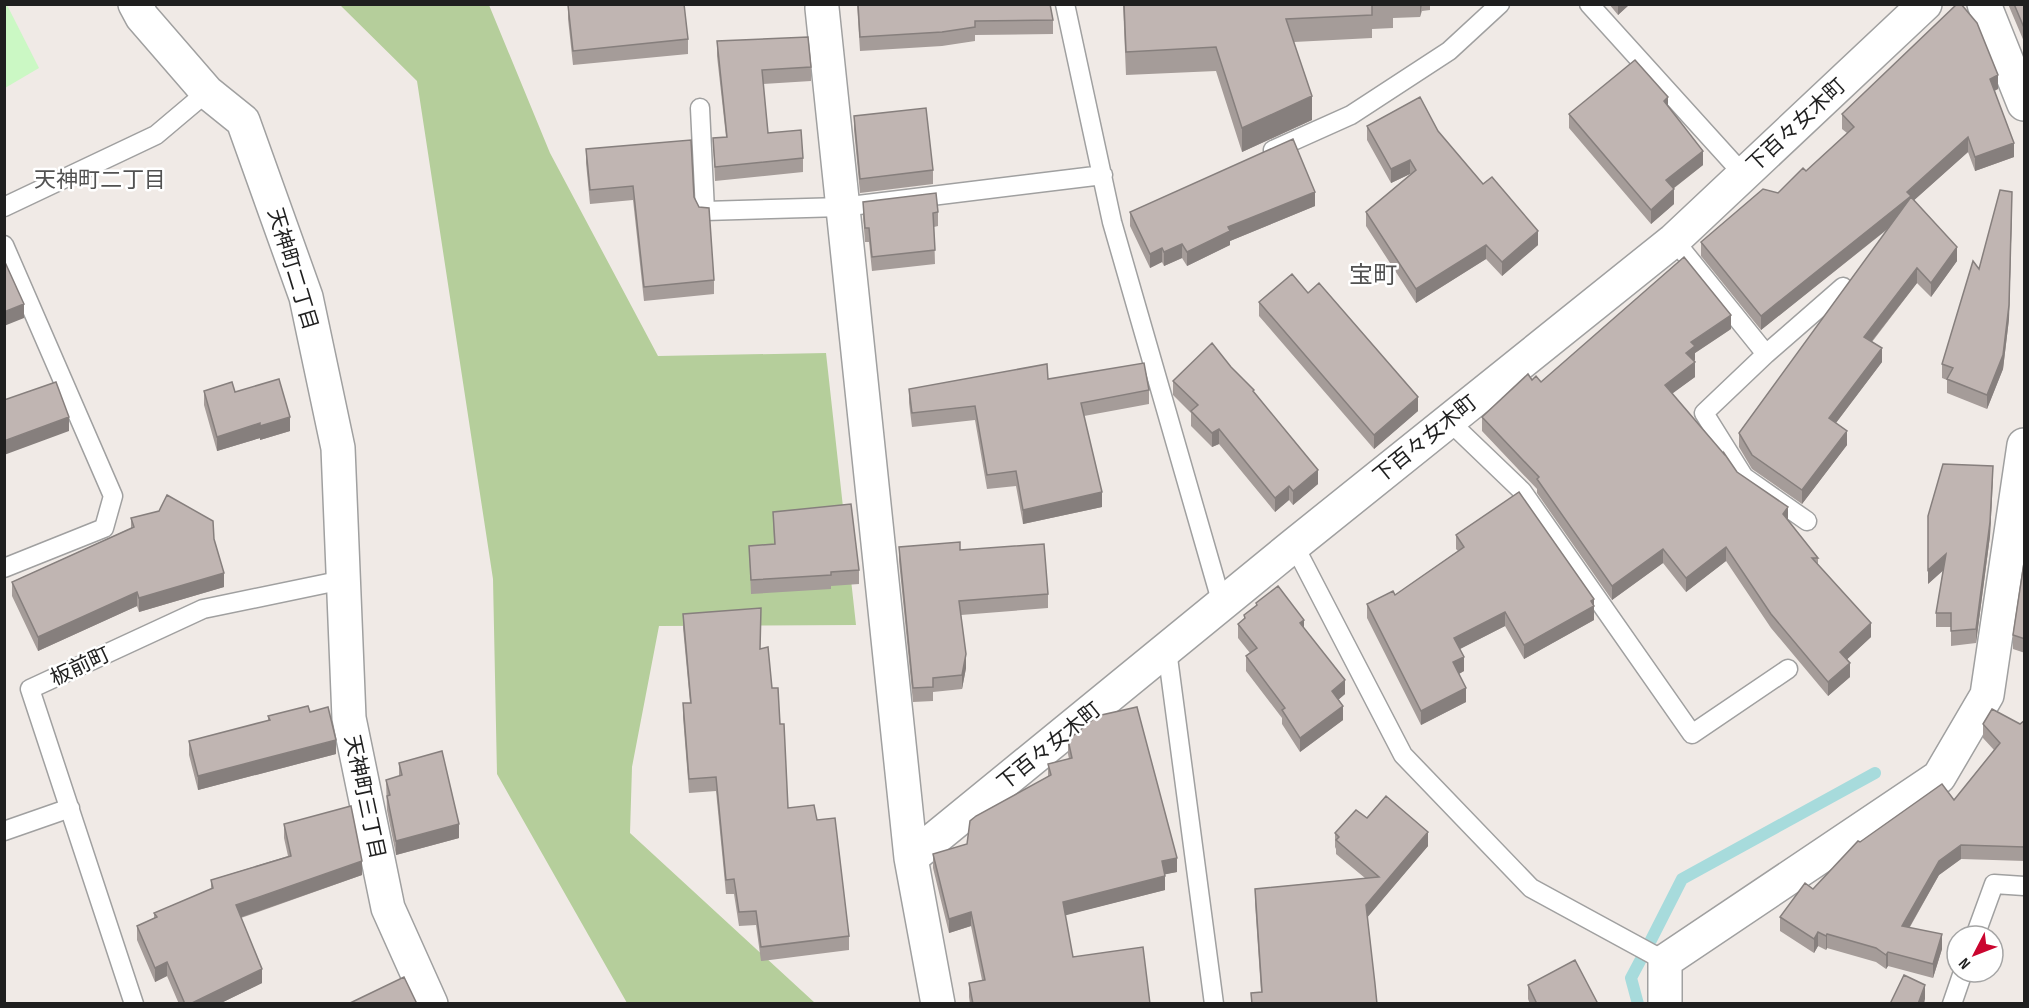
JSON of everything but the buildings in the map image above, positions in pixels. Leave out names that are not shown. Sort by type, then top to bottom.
[{"type":"street","name":"天神町二丁目","points":[[135,4],[142,17],[207,92],[243,121],[306,297],[338,448],[343,580]]},
{"type":"street","name":"下百々女木町","points":[[911,858],[1294,545],[1674,240],[1925,4]]},
{"type":"street","points":[[1984,4],[2025,105]]},
{"type":"street","points":[[822,8],[911,858],[938,1004]]},
{"type":"street","points":[[1665,1004],[1665,961],[1939,777],[1986,695],[2025,445]]},
{"type":"street","name":"天神町三丁目","points":[[343,580],[349,718],[388,908],[431,1004]]},
{"type":"lane","points":[[1065,4],[1103,176],[1117,219],[1222,604]]},
{"type":"lane","points":[[1253,159],[1351,116],[1449,51],[1500,4]]},
{"type":"lane","points":[[1589,4],[1743,174]]},
{"type":"lane","points":[[4,207],[156,135],[207,92]]},
{"type":"lane","points":[[700,108],[705,212],[842,207],[1103,176]]},
{"type":"lane","points":[[1674,240],[1766,354]]},
{"type":"lane","points":[[4,245],[113,496],[104,528],[4,568]]},
{"type":"lane","points":[[1807,521],[1744,477],[1704,413],[1766,354],[1843,287]]},
{"type":"lane","points":[[1449,421],[1522,491],[1692,734],[1788,669]]},
{"type":"lane","points":[[1294,545],[1403,755],[1531,888],[1665,961]]},
{"type":"lane","name":"板前町","points":[[134,1004],[30,689],[203,609],[343,580]]},
{"type":"lane","points":[[1167,650],[1214,1004]]},
{"type":"lane","points":[[4,831],[70,808]]},
{"type":"lane","points":[[1979,924],[1994,884],[2025,886]]},
{"type":"lane","points":[[1952,1004],[1959,984]]},
{"type":"green space","points":[[4,5],[7,5],[39,68],[5,88]]},
{"type":"green space","points":[[340,5],[489,5],[550,153],[658,356],[826,353],[856,625],[659,626],[632,767],[630,833],[815,1003],[627,1003],[497,774],[493,579],[417,81]]},
{"type":"waterway","points":[[1651,940],[1682,879],[1875,773]]},
{"type":"waterway","points":[[1638,1004],[1631,978],[1640,961]]},
{"type":"district","name":"天神町二丁目","points":[[100,179]]},
{"type":"district","name":"宝町","points":[[1373,275]]}]
